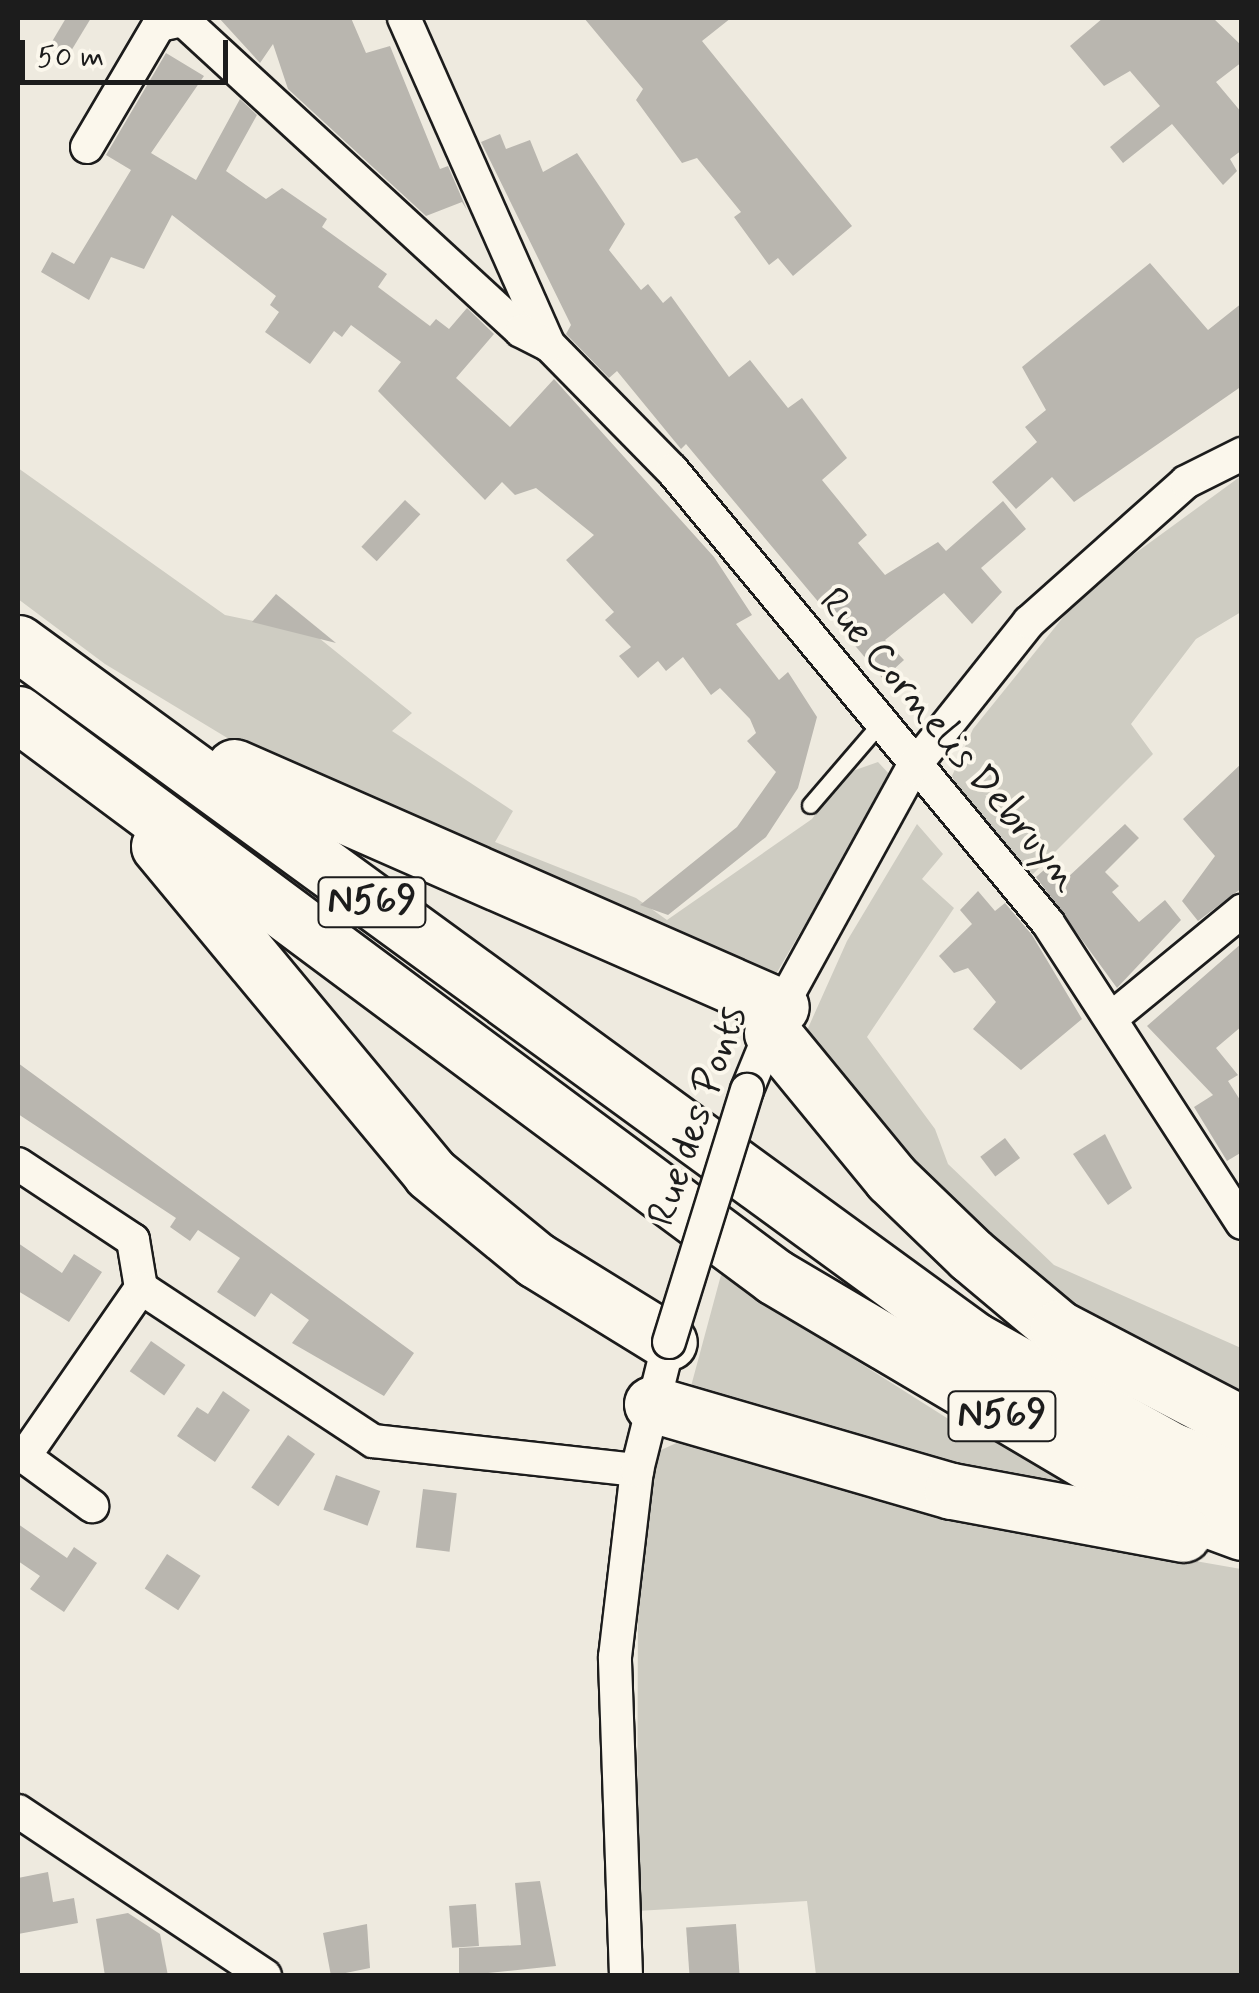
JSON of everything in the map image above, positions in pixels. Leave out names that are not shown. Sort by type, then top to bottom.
[{"type":"highway","name":"N569","points":[[18,643],[974,1340],[1172,1451],[1242,1477]]},
{"type":"highway","points":[[67,679],[297,800],[776,1020],[891,1178],[1029,1304],[1242,1424]]},
{"type":"highway","name":"N569","points":[[18,714],[775,1277],[1147,1497],[1242,1532]]},
{"type":"highway","points":[[84,762],[430,1173],[536,1260],[669,1342]]},
{"type":"highway","points":[[652,1404],[952,1491],[1242,1546]]},
{"type":"street","name":"Rue Cornelis Debruyn","points":[[404,18],[549,344],[672,470],[912,770],[1048,923],[1114,1016],[1242,1223]]},
{"type":"street","name":"Rue Cornelis Debruyn","points":[[87,147],[158,25],[182,20],[521,331],[549,344]]},
{"type":"street","name":"Rue des Ponts","points":[[626,1976],[615,1657],[637,1470],[669,1342],[747,1090],[776,1020],[912,770],[1029,622],[1186,482],[1242,454]]},
{"type":"street","points":[[1114,1016],[1242,911]]},
{"type":"street","points":[[18,1164],[133,1240],[140,1288],[21,1455],[92,1506]]},
{"type":"street","points":[[140,1288],[373,1441],[637,1470]]},
{"type":"street","points":[[18,1811],[264,1976]]},
{"type":"lane","points":[[810,804],[878,726]]},
{"type":"shaded area","points":[[18,468],[225,615],[314,634],[412,713],[392,731],[513,811],[495,842],[636,898],[667,920],[812,819],[844,774],[878,762],[891,776],[772,981],[234,742],[105,664],[18,599]]},
{"type":"shaded area","points":[[1241,476],[1241,612],[1196,639],[1131,724],[1153,754],[1025,882],[967,811],[952,776],[973,729],[1085,590]]},
{"type":"shaded area","points":[[917,824],[943,854],[922,879],[954,908],[867,1037],[935,1129],[948,1164],[1054,1265],[1241,1348],[1241,1411],[1096,1340],[933,1202],[800,1046],[847,941]]},
{"type":"shaded area","points":[[721,1275],[950,1420],[1090,1488],[1133,1525],[690,1390]]},
{"type":"shaded area","points":[[683,1440],[965,1521],[1241,1569],[1241,1975],[816,1975],[807,1901],[637,1911],[638,1593],[650,1455]]},
{"type":"building","points":[[66,18],[91,18],[68,56],[50,45]]},
{"type":"building","points":[[219,18],[351,18],[366,53],[390,46],[440,169],[448,166],[467,210],[462,202],[426,216],[288,89],[273,44],[260,63]]},
{"type":"building","points":[[584,18],[731,18],[702,41],[852,226],[793,276],[778,258],[769,265],[734,217],[741,212],[697,158],[682,163],[636,100],[643,89]]},
{"type":"building","points":[[1103,18],[1213,18],[1242,46],[1242,62],[1216,82],[1242,113],[1242,150],[1230,159],[1237,171],[1223,185],[1172,124],[1123,163],[1110,147],[1160,106],[1130,71],[1104,86],[1070,46]]},
{"type":"building","points":[[166,53],[204,76],[151,153],[196,180],[240,99],[257,115],[226,171],[266,199],[282,188],[327,219],[322,227],[387,274],[378,287],[430,326],[436,319],[449,329],[467,308],[494,334],[456,378],[510,427],[554,379],[714,557],[752,615],[736,624],[779,680],[788,672],[817,717],[798,788],[766,837],[668,915],[640,905],[737,827],[776,772],[747,741],[756,733],[750,719],[720,688],[711,695],[683,657],[666,671],[658,661],[638,678],[619,656],[631,647],[605,620],[614,612],[566,560],[594,535],[536,488],[515,495],[502,482],[485,500],[378,391],[401,362],[351,325],[342,337],[334,331],[310,364],[265,332],[279,312],[270,305],[276,296],[172,215],[144,269],[111,257],[89,300],[41,272],[52,252],[74,264],[131,170],[106,155]]},
{"type":"building","points":[[500,134],[506,149],[530,140],[543,172],[577,153],[625,224],[609,250],[641,290],[648,284],[663,303],[671,296],[729,377],[750,360],[788,408],[802,398],[847,458],[822,480],[867,535],[858,543],[885,575],[938,542],[946,551],[1003,501],[1026,529],[981,568],[1002,592],[972,624],[944,593],[885,640],[904,660],[883,679],[686,444],[681,449],[617,371],[609,378],[566,334],[571,325],[481,142]]},
{"type":"building","points":[[1150,263],[1208,330],[1242,303],[1242,386],[1074,502],[1052,477],[1016,509],[992,482],[1037,442],[1025,427],[1046,410],[1022,367]]},
{"type":"building","points":[[405,500],[420,514],[377,561],[361,547]]},
{"type":"building","points":[[276,594],[336,643],[252,622]]},
{"type":"building","points":[[1242,763],[1242,888],[1198,921],[1182,901],[1215,856],[1183,819]]},
{"type":"building","points":[[1125,824],[1139,838],[1105,872],[1119,886],[1112,892],[1139,922],[1165,900],[1181,920],[1117,988],[1036,877],[1052,863],[1066,879]]},
{"type":"building","points":[[978,891],[995,911],[1005,903],[1032,935],[1082,1019],[1021,1070],[973,1029],[996,1002],[968,968],[954,973],[939,956],[972,924],[960,910]]},
{"type":"building","points":[[1242,943],[1242,1026],[1216,1048],[1238,1075],[1228,1081],[1242,1103],[1242,1152],[1227,1161],[1194,1107],[1213,1095],[1147,1026]]},
{"type":"building","points":[[18,1063],[414,1353],[384,1396],[292,1343],[309,1320],[271,1293],[255,1317],[217,1292],[240,1258],[198,1230],[190,1241],[170,1227],[176,1218],[18,1114]]},
{"type":"building","points":[[1105,1134],[1132,1188],[1108,1205],[1073,1154]]},
{"type":"building","points":[[1005,1138],[1020,1158],[995,1177],[980,1157]]},
{"type":"building","points":[[18,1243],[62,1273],[74,1254],[102,1272],[69,1322],[18,1291]]},
{"type":"building","points":[[151,1341],[185,1365],[164,1395],[130,1371]]},
{"type":"building","points":[[223,1391],[250,1410],[215,1462],[177,1436],[197,1407],[208,1414]]},
{"type":"building","points":[[288,1435],[315,1454],[278,1506],[251,1487]]},
{"type":"building","points":[[336,1475],[380,1491],[368,1526],[323,1510]]},
{"type":"building","points":[[423,1489],[457,1493],[450,1552],[416,1548]]},
{"type":"building","points":[[18,1524],[67,1558],[74,1547],[97,1563],[64,1612],[30,1589],[40,1576],[18,1561]]},
{"type":"building","points":[[167,1554],[201,1576],[178,1610],[145,1588]]},
{"type":"building","points":[[48,1872],[53,1902],[74,1898],[78,1923],[18,1934],[18,1878]]},
{"type":"building","points":[[540,1881],[556,1966],[459,1976],[459,1948],[521,1945],[515,1883]]},
{"type":"building","points":[[476,1904],[479,1946],[452,1948],[449,1906]]},
{"type":"building","points":[[128,1913],[160,1934],[168,1976],[105,1976],[96,1919]]},
{"type":"building","points":[[367,1924],[370,1968],[331,1976],[323,1933]]},
{"type":"building","points":[[736,1924],[740,1976],[690,1976],[686,1927]]}]
